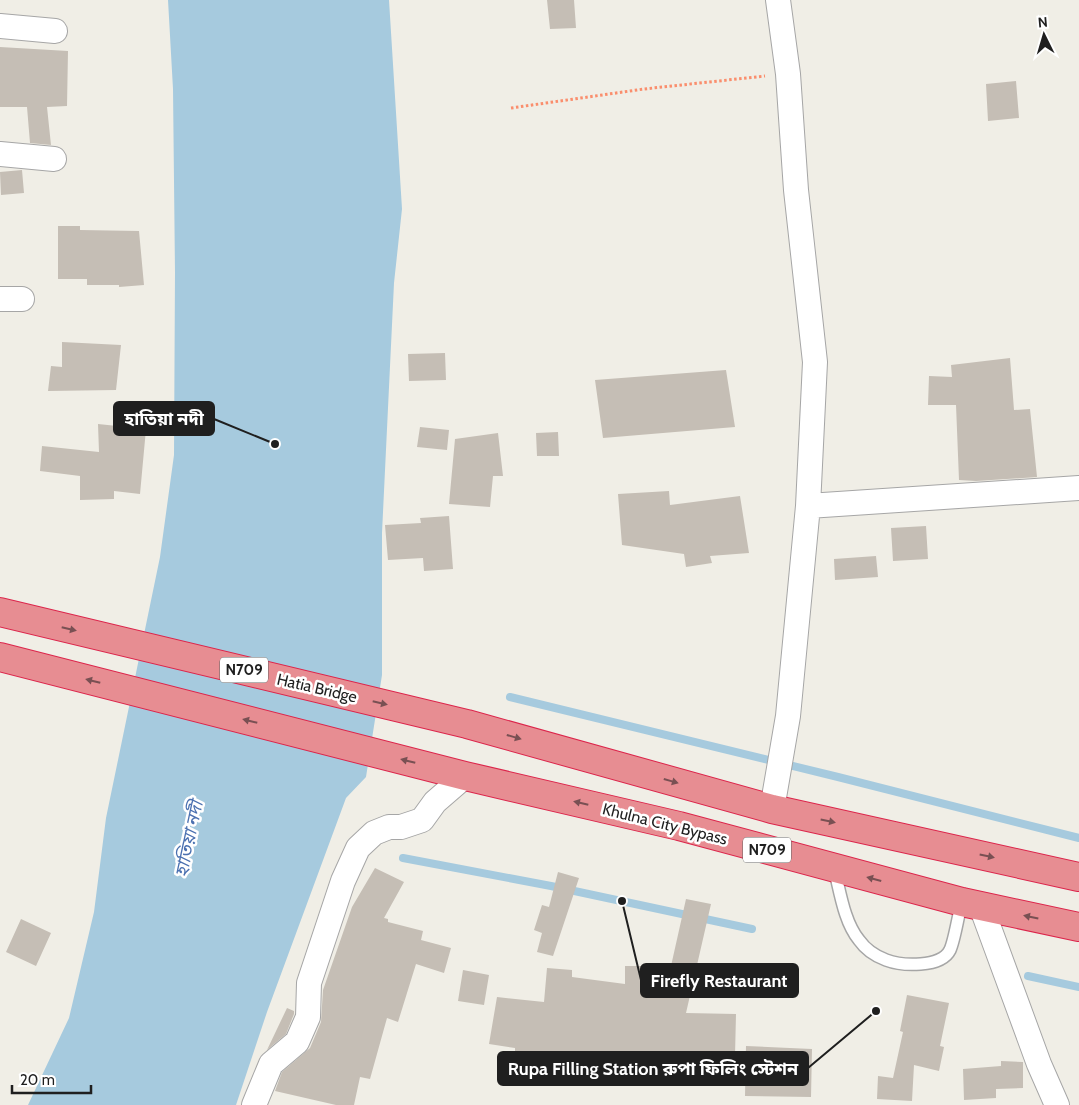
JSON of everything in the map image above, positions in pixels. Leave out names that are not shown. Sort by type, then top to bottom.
[{"type":"highway","name":"Hatia Bridge","points":[[11,615],[468,724],[772,809]]},
{"type":"highway","name":"N709","points":[[7,659],[460,775]]},
{"type":"highway","name":"Khulna City Bypass","points":[[460,775],[679,826],[971,904],[1079,928]]},
{"type":"highway","name":"N709","points":[[772,809],[1079,877]]},
{"type":"street","points":[[772,809],[788,716],[808,506],[815,362],[796,190],[788,74],[778,0]]},
{"type":"street","points":[[0,26],[55,31]]},
{"type":"street","points":[[0,154],[54,159]]},
{"type":"street","points":[[808,506],[1079,488]]},
{"type":"street","points":[[254,1105],[271,1064],[297,1042],[308,1017],[309,983],[343,881],[358,848],[374,833],[389,827],[401,827],[422,820],[435,802],[460,775]]},
{"type":"street","points":[[971,904],[1057,1105]]},
{"type":"lane","points":[[834,868],[844,910],[857,939],[867,951],[886,960],[906,964],[927,964],[939,961],[949,951],[971,904]]},
{"type":"path","points":[[512,108],[644,89],[788,74]]},
{"type":"water","points":[[168,0],[389,0],[402,209],[394,283],[382,533],[382,675],[366,777],[346,798],[267,1012],[236,1105],[28,1105],[69,1018],[94,912],[106,818],[160,557],[174,455],[173,89]]},
{"type":"building","points":[[547,0],[574,0],[576,28],[550,29]]},
{"type":"building","points":[[0,47],[68,51],[67,106],[47,107],[51,145],[30,143],[27,107],[0,107]]},
{"type":"building","points":[[1016,81],[1019,118],[988,121],[986,84]]},
{"type":"building","points":[[22,170],[24,193],[1,195],[0,172]]},
{"type":"building","points":[[58,226],[80,226],[80,230],[139,231],[144,285],[119,287],[119,285],[87,285],[87,279],[58,279]]},
{"type":"building","points":[[62,342],[121,345],[116,390],[48,391],[51,366],[62,367]]},
{"type":"building","points":[[445,353],[446,380],[409,381],[408,354]]},
{"type":"building","points":[[1010,358],[1014,410],[1030,409],[1037,477],[976,481],[959,480],[956,405],[928,405],[929,376],[952,377],[951,365]]},
{"type":"building","points":[[726,370],[735,427],[603,438],[595,380]]},
{"type":"building","points":[[98,424],[146,429],[140,494],[114,491],[114,499],[80,500],[80,476],[40,471],[42,446],[99,452]]},
{"type":"building","points":[[420,427],[449,430],[447,450],[417,447]]},
{"type":"building","points":[[558,432],[559,456],[537,456],[536,433]]},
{"type":"building","points":[[498,433],[503,476],[493,476],[490,507],[449,504],[455,439]]},
{"type":"building","points":[[669,491],[670,505],[740,496],[749,553],[710,556],[712,563],[686,567],[684,554],[622,545],[618,494]]},
{"type":"building","points":[[449,516],[453,569],[424,571],[423,558],[388,560],[385,525],[421,523],[420,518]]},
{"type":"building","points":[[926,526],[928,559],[893,561],[891,528]]},
{"type":"building","points":[[876,556],[878,577],[835,580],[834,559]]},
{"type":"building","points":[[375,868],[404,882],[384,918],[388,919],[388,922],[423,931],[421,940],[451,948],[444,973],[416,964],[398,1022],[387,1018],[370,1079],[360,1077],[354,1105],[336,1105],[275,1091],[282,1072],[310,1048],[321,1022],[323,990],[352,907]]},
{"type":"building","points":[[558,872],[579,878],[553,956],[537,952],[542,933],[534,930],[542,905],[549,907]]},
{"type":"building","points":[[686,899],[711,904],[686,1013],[736,1014],[735,1056],[648,1056],[648,1072],[609,1070],[609,1057],[515,1054],[515,1048],[489,1044],[497,997],[544,1002],[547,968],[572,970],[572,977],[625,984],[625,966],[671,966]]},
{"type":"building","points":[[21,919],[51,933],[36,966],[6,952]]},
{"type":"building","points":[[463,970],[489,975],[484,1005],[458,1001]]},
{"type":"building","points":[[907,995],[949,1003],[940,1046],[944,1047],[939,1071],[914,1065],[912,1101],[877,1099],[878,1076],[893,1078],[903,1032],[900,1031]]},
{"type":"building","points":[[287,1008],[294,1011],[294,1014],[286,1034],[267,1050]]},
{"type":"building","points":[[746,1046],[812,1049],[811,1097],[745,1096]]},
{"type":"building","points":[[1001,1061],[1023,1062],[1023,1088],[996,1089],[996,1098],[964,1100],[963,1069],[1001,1066]]},
{"type":"waterway","points":[[510,697],[1079,838]]},
{"type":"waterway","points":[[403,858],[551,886],[752,929]]},
{"type":"waterway","points":[[1028,976],[1079,987]]},
{"type":"place","name":"হাতিয়া নদী","points":[[275,444]]},
{"type":"place","name":"Firefly Restaurant","points":[[622,901]]},
{"type":"place","name":"Rupa Filling Station রুপা ফিলিং স্টেশন","points":[[876,1011]]}]
